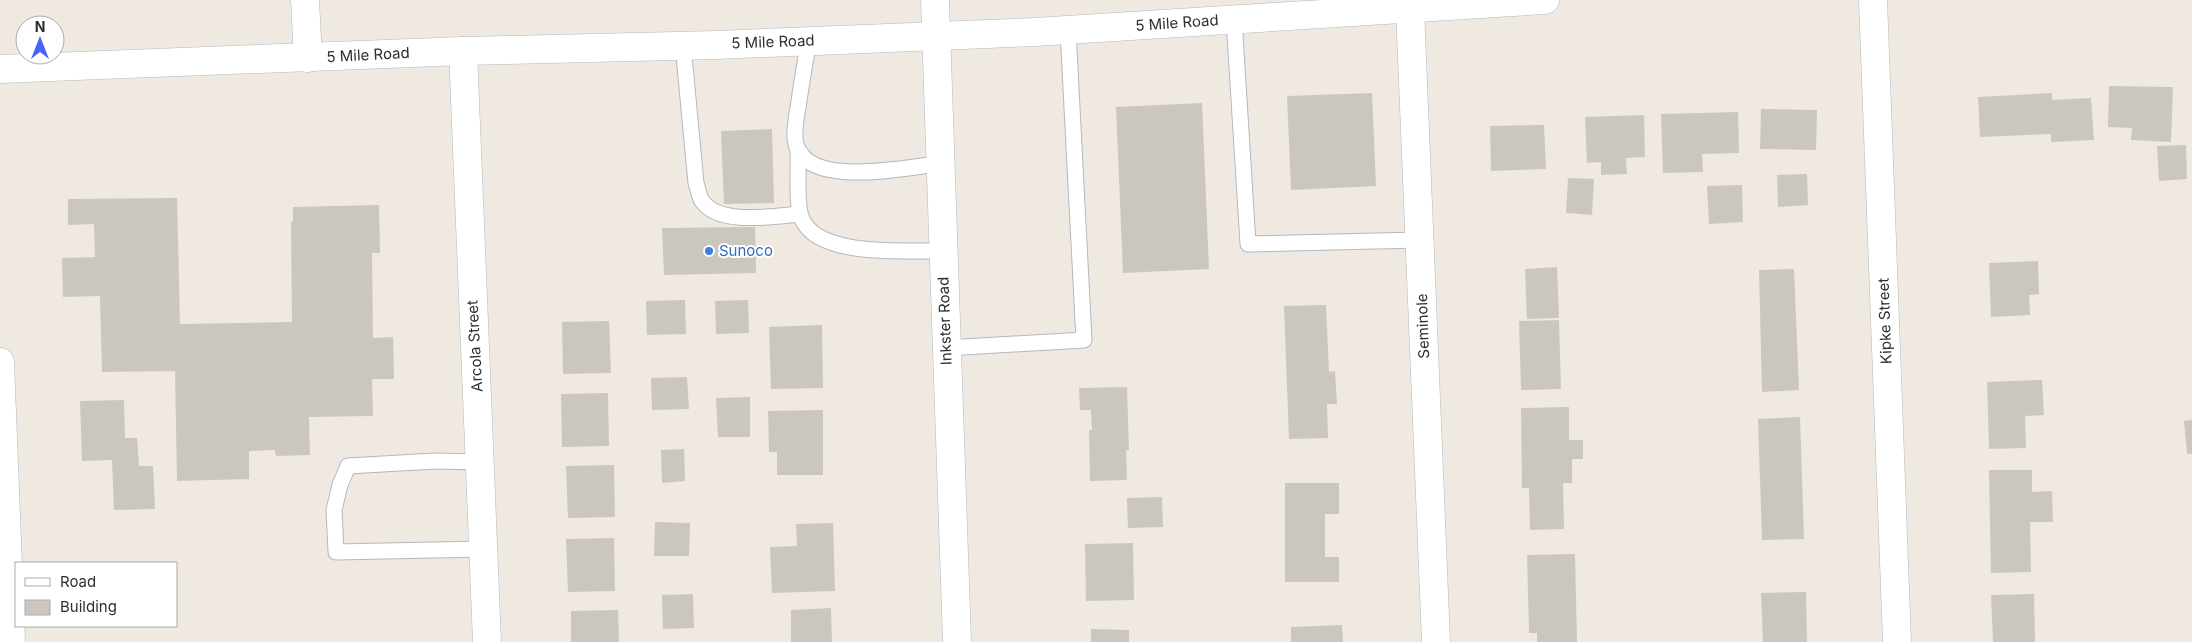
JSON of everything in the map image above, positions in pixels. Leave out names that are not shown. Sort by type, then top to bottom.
[{"type":"main road","points":[[305,0],[308,58]]},
{"type":"main road","name":"Inkster Road","points":[[934,0],[957,642]]},
{"type":"main road","name":"5 Mile Road","points":[[0,69],[463,51],[935,37],[1545,0]]},
{"type":"main road","name":"Kipke Street","points":[[1873,0],[1897,642]]},
{"type":"main road","name":"Seminole","points":[[1410,9],[1436,642]]},
{"type":"main road","name":"Arcola Street","points":[[463,51],[487,642]]},
{"type":"main road","points":[[0,362],[11,642]]},
{"type":"lane","points":[[1234,19],[1248,244],[1420,240]]},
{"type":"lane","points":[[946,348],[1084,340],[1068,30]]},
{"type":"lane","points":[[808,41],[795,125],[795,139],[798,152],[800,214],[809,231],[838,245],[888,250],[942,251]]},
{"type":"lane","points":[[683,45],[696,183],[701,200],[711,211],[727,217],[800,214]]},
{"type":"lane","points":[[798,152],[808,162],[819,168],[836,172],[864,172],[939,164]]},
{"type":"lane","points":[[481,462],[435,461],[348,466],[340,485],[334,510],[336,552],[484,549]]},
{"type":"building","points":[[2109,86],[2173,87],[2171,142],[2131,140],[2132,128],[2108,127]]},
{"type":"building","points":[[1372,93],[1376,186],[1291,190],[1287,96]]},
{"type":"building","points":[[2052,93],[2052,100],[2091,98],[2094,140],[2051,142],[2051,134],[1980,137],[1978,97]]},
{"type":"building","points":[[1202,103],[1209,269],[1123,273],[1116,107]]},
{"type":"building","points":[[1761,109],[1817,110],[1816,150],[1760,149]]},
{"type":"building","points":[[1738,112],[1739,153],[1702,154],[1703,172],[1663,173],[1661,114]]},
{"type":"building","points":[[1644,115],[1645,157],[1626,158],[1627,174],[1601,175],[1601,162],[1587,163],[1585,117]]},
{"type":"building","points":[[1544,125],[1546,169],[1491,171],[1490,126]]},
{"type":"building","points":[[772,129],[774,203],[724,204],[721,131]]},
{"type":"building","points":[[2186,145],[2187,179],[2159,181],[2157,146]]},
{"type":"building","points":[[1807,174],[1808,205],[1778,207],[1777,175]]},
{"type":"building","points":[[1568,178],[1594,179],[1592,215],[1566,213]]},
{"type":"building","points":[[1742,185],[1743,222],[1709,224],[1707,186]]},
{"type":"building","points":[[177,198],[180,324],[292,322],[291,222],[293,222],[293,207],[379,205],[380,253],[372,253],[373,338],[393,337],[394,379],[372,379],[373,416],[309,417],[310,455],[276,456],[275,450],[249,451],[249,479],[177,481],[175,371],[102,372],[100,296],[63,297],[62,258],[95,257],[94,224],[68,225],[68,199]]},
{"type":"building","name":"Sunoco","points":[[755,227],[756,273],[664,275],[662,228]]},
{"type":"building","points":[[2038,261],[2039,294],[2029,295],[2030,315],[1991,317],[1989,263]]},
{"type":"building","points":[[1557,267],[1559,318],[1527,319],[1525,269]]},
{"type":"building","points":[[1794,269],[1799,390],[1762,392],[1759,270]]},
{"type":"building","points":[[685,300],[686,334],[647,335],[646,301]]},
{"type":"building","points":[[748,300],[749,333],[716,334],[715,301]]},
{"type":"building","points":[[1326,305],[1329,372],[1335,371],[1337,404],[1327,404],[1328,438],[1289,439],[1284,306]]},
{"type":"building","points":[[1559,320],[1561,389],[1521,390],[1519,321]]},
{"type":"building","points":[[609,321],[611,373],[563,374],[562,322]]},
{"type":"building","points":[[822,325],[823,388],[771,389],[769,327]]},
{"type":"building","points":[[687,377],[689,409],[652,410],[651,378]]},
{"type":"building","points":[[2042,380],[2044,415],[2025,416],[2026,448],[1989,449],[1987,382]]},
{"type":"building","points":[[1127,387],[1129,450],[1126,450],[1127,480],[1090,481],[1089,430],[1092,430],[1091,410],[1080,410],[1079,388]]},
{"type":"building","points":[[608,393],[609,446],[562,447],[561,394]]},
{"type":"building","points":[[750,397],[750,437],[718,437],[716,398]]},
{"type":"building","points":[[124,400],[125,438],[137,438],[139,466],[153,466],[155,509],[114,510],[112,460],[82,461],[80,401]]},
{"type":"building","points":[[1569,407],[1569,440],[1583,440],[1583,459],[1572,459],[1572,483],[1563,483],[1564,529],[1530,530],[1529,488],[1522,488],[1521,408]]},
{"type":"building","points":[[823,410],[823,475],[777,475],[777,452],[769,452],[768,411]]},
{"type":"building","points":[[1800,417],[1804,539],[1762,540],[1758,419]]},
{"type":"building","points":[[2192,420],[2192,454],[2187,454],[2184,421]]},
{"type":"building","points":[[684,449],[685,481],[662,483],[661,450]]},
{"type":"building","points":[[614,465],[615,517],[568,518],[566,466]]},
{"type":"building","points":[[1989,470],[2032,470],[2032,492],[2052,491],[2053,522],[2030,522],[2031,572],[1991,573]]},
{"type":"building","points":[[1285,483],[1339,483],[1339,514],[1325,514],[1325,557],[1339,557],[1339,582],[1285,582]]},
{"type":"building","points":[[1162,497],[1163,527],[1128,528],[1127,498]]},
{"type":"building","points":[[655,522],[690,523],[689,556],[654,556]]},
{"type":"building","points":[[833,523],[835,591],[772,593],[770,547],[797,546],[796,524]]},
{"type":"building","points":[[614,538],[615,591],[568,592],[566,539]]},
{"type":"building","points":[[1133,543],[1134,600],[1086,601],[1085,544]]},
{"type":"building","points":[[1575,554],[1577,642],[1537,642],[1537,633],[1529,633],[1527,555]]},
{"type":"building","points":[[1806,592],[1807,642],[1763,642],[1761,593]]},
{"type":"building","points":[[693,594],[694,628],[663,629],[662,595]]},
{"type":"building","points":[[2034,594],[2035,642],[1993,642],[1991,595]]},
{"type":"building","points":[[831,608],[832,642],[791,642],[791,610]]},
{"type":"building","points":[[618,610],[619,642],[571,642],[571,611]]},
{"type":"building","points":[[1342,625],[1343,642],[1291,642],[1291,627]]},
{"type":"building","points":[[1091,629],[1129,630],[1129,642],[1091,642]]},
{"type":"place","name":"Sunoco","points":[[709,251]]}]
